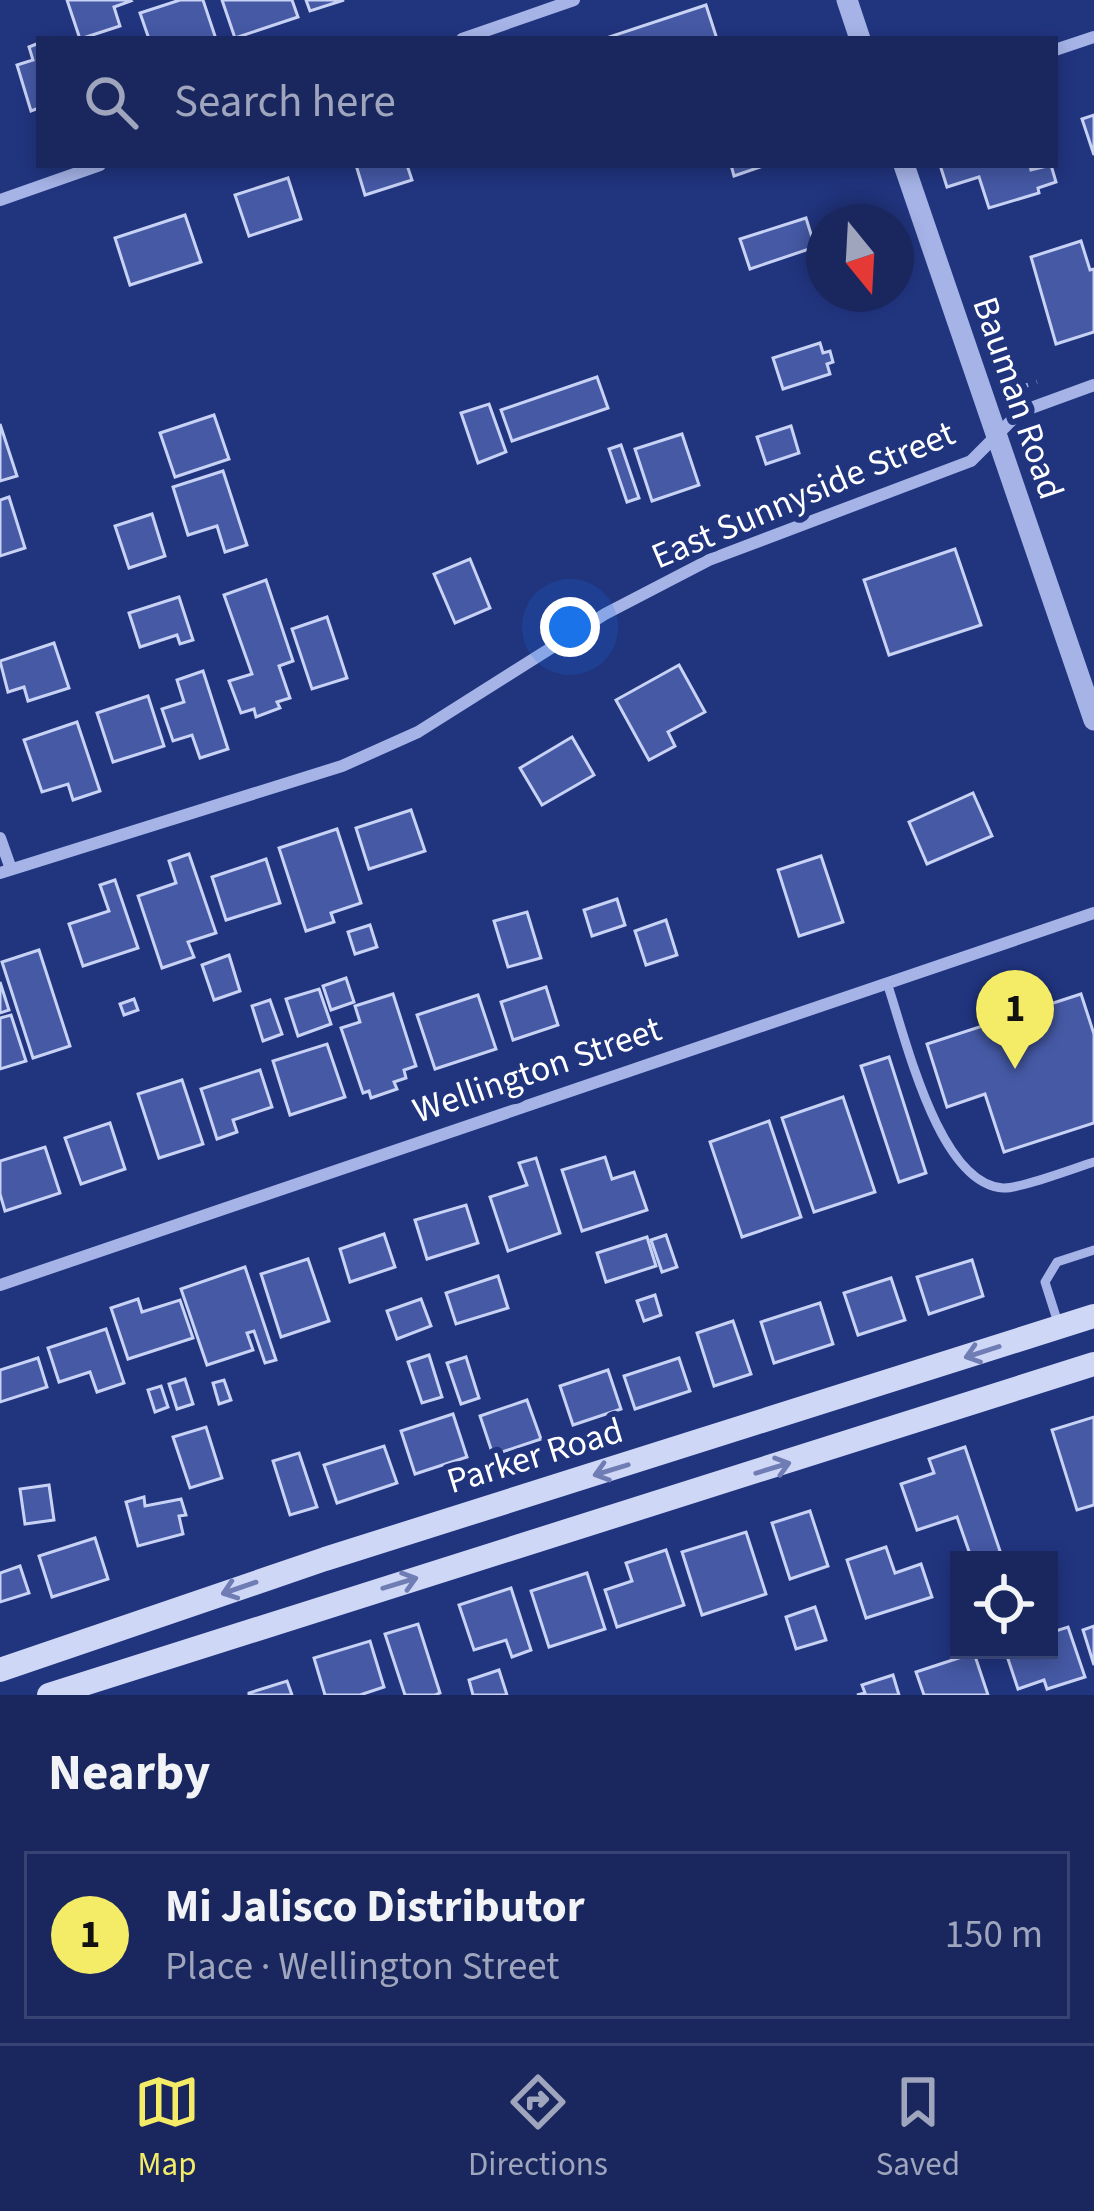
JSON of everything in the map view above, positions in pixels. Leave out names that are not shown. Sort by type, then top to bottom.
[{"type":"main road","name":"Parker Road","points":[[0,1670],[325,1559],[1094,1316]]},
{"type":"main road","points":[[49,1695],[1094,1364]]},
{"type":"main road","points":[[848,1396],[864,1440]]},
{"type":"main road","points":[[325,1559],[340,1601]]},
{"type":"street","points":[[471,36],[574,0]]},
{"type":"street","points":[[847,0],[859,36]]},
{"type":"street","points":[[1058,49],[1094,37]]},
{"type":"street","points":[[0,200],[91,168]]},
{"type":"street","name":"Bauman Road","points":[[905,168],[1094,720]]},
{"type":"street","name":"East Sunnyside Street","points":[[5,871],[342,766],[418,732],[605,614],[709,560],[971,461],[1020,412],[1094,385]]},
{"type":"street","points":[[0,838],[5,871]]},
{"type":"street","name":"Wellington Street","points":[[0,1285],[1094,913]]},
{"type":"lane","points":[[887,983],[941,1139],[965,1172],[1002,1188],[1094,1162]]},
{"type":"lane","points":[[1059,1326],[1045,1282],[1057,1262],[1094,1250]]},
{"type":"building","points":[[67,0],[131,1],[114,7],[120,26],[79,36]]},
{"type":"building","points":[[180,0],[203,0],[215,36],[148,36],[140,13]]},
{"type":"building","points":[[222,0],[292,0],[298,17],[234,36]]},
{"type":"building","points":[[306,0],[344,0],[310,11]]},
{"type":"building","points":[[706,5],[716,36],[612,36]]},
{"type":"building","points":[[36,44],[36,109],[31,111],[17,65],[33,60],[29,47]]},
{"type":"building","points":[[1094,115],[1094,155],[1082,119]]},
{"type":"building","points":[[357,168],[408,168],[412,180],[365,195]]},
{"type":"building","points":[[732,168],[757,168],[734,176]]},
{"type":"building","points":[[941,168],[1052,168],[1056,182],[1038,188],[1039,193],[989,208],[979,177],[947,187]]},
{"type":"building","points":[[288,178],[301,219],[249,236],[235,195]]},
{"type":"building","points":[[185,215],[201,262],[130,285],[115,238]]},
{"type":"building","points":[[806,218],[806,250],[750,269],[740,239]]},
{"type":"building","points":[[1081,241],[1090,270],[1094,269],[1094,332],[1056,344],[1031,257]]},
{"type":"building","points":[[820,343],[823,353],[830,351],[830,374],[783,389],[773,358]]},
{"type":"building","points":[[597,377],[608,408],[512,441],[501,410]]},
{"type":"building","points":[[489,404],[506,452],[478,463],[461,413]]},
{"type":"building","points":[[214,415],[229,459],[175,477],[160,433]]},
{"type":"building","points":[[0,424],[17,476],[0,481]]},
{"type":"building","points":[[791,426],[799,453],[766,464],[757,437]]},
{"type":"building","points":[[682,434],[699,485],[652,501],[635,449]]},
{"type":"building","points":[[621,445],[639,498],[627,502],[609,449]]},
{"type":"building","points":[[223,471],[247,545],[225,552],[217,526],[188,535],[173,487]]},
{"type":"building","points":[[9,497],[25,548],[0,556],[0,500]]},
{"type":"building","points":[[152,514],[165,556],[129,568],[115,526]]},
{"type":"building","points":[[955,549],[981,625],[889,655],[864,580]]},
{"type":"building","points":[[470,559],[490,608],[455,623],[434,574]]},
{"type":"building","points":[[266,580],[293,661],[279,666],[290,698],[277,702],[280,708],[256,717],[254,709],[241,713],[229,681],[252,674],[224,595]]},
{"type":"building","points":[[179,597],[193,640],[180,644],[177,635],[140,647],[129,613]]},
{"type":"building","points":[[327,617],[347,678],[312,689],[292,629]]},
{"type":"building","points":[[54,643],[69,688],[28,701],[24,687],[8,692],[0,661]]},
{"type":"building","points":[[679,665],[705,712],[668,732],[675,746],[649,760],[616,700]]},
{"type":"building","points":[[203,671],[228,749],[200,758],[192,735],[173,741],[162,709],[184,702],[177,680]]},
{"type":"building","points":[[148,696],[164,746],[113,762],[97,713]]},
{"type":"building","points":[[77,722],[100,791],[73,800],[68,784],[42,792],[24,740]]},
{"type":"building","points":[[572,737],[594,775],[542,805],[520,768]]},
{"type":"building","points":[[973,793],[992,836],[927,864],[909,822]]},
{"type":"building","points":[[411,810],[425,851],[369,869],[356,828]]},
{"type":"building","points":[[337,829],[361,903],[331,913],[334,922],[306,931],[279,848]]},
{"type":"building","points":[[189,854],[216,933],[188,942],[194,957],[162,968],[138,896],[176,883],[169,861]]},
{"type":"building","points":[[821,856],[843,922],[799,936],[778,870]]},
{"type":"building","points":[[266,859],[280,903],[226,920],[212,877]]},
{"type":"building","points":[[115,880],[138,948],[83,966],[69,924],[109,911],[100,885]]},
{"type":"building","points":[[617,899],[625,925],[592,936],[584,910]]},
{"type":"building","points":[[527,912],[541,958],[508,967],[494,921]]},
{"type":"building","points":[[666,920],[677,955],[646,965],[635,931]]},
{"type":"building","points":[[370,925],[377,947],[355,954],[348,932]]},
{"type":"building","points":[[39,950],[70,1046],[33,1058],[2,962]]},
{"type":"building","points":[[229,955],[240,991],[214,1000],[202,965]]},
{"type":"building","points":[[346,978],[354,1002],[331,1010],[323,986]]},
{"type":"building","points":[[0,982],[9,1010],[0,1013]]},
{"type":"building","points":[[546,987],[558,1025],[513,1040],[501,1002]]},
{"type":"building","points":[[319,989],[331,1024],[298,1036],[286,999]]},
{"type":"building","points":[[393,994],[416,1066],[404,1070],[406,1078],[394,1082],[397,1089],[371,1098],[369,1091],[363,1093],[341,1028],[360,1022],[355,1006]]},
{"type":"building","points":[[1081,994],[1094,1034],[1094,1123],[1004,1152],[985,1094],[947,1107],[927,1044]]},
{"type":"building","points":[[478,995],[496,1049],[435,1069],[417,1015]]},
{"type":"building","points":[[134,999],[138,1010],[124,1015],[120,1004]]},
{"type":"building","points":[[270,1000],[282,1034],[263,1041],[252,1006]]},
{"type":"building","points":[[11,1015],[26,1061],[0,1069],[0,1018]]},
{"type":"building","points":[[327,1044],[345,1097],[290,1115],[273,1061]]},
{"type":"building","points":[[889,1057],[926,1173],[899,1182],[861,1066]]},
{"type":"building","points":[[260,1070],[272,1107],[233,1120],[237,1132],[217,1139],[201,1089]]},
{"type":"building","points":[[182,1080],[203,1144],[159,1158],[138,1094]]},
{"type":"building","points":[[843,1097],[875,1192],[814,1212],[782,1118]]},
{"type":"building","points":[[769,1121],[801,1217],[742,1237],[710,1142]]},
{"type":"building","points":[[110,1123],[125,1169],[81,1184],[65,1138]]},
{"type":"building","points":[[45,1147],[60,1193],[5,1211],[0,1161]]},
{"type":"building","points":[[605,1157],[612,1179],[634,1172],[647,1210],[582,1231],[562,1170]]},
{"type":"building","points":[[536,1158],[560,1233],[508,1251],[490,1197],[527,1185],[519,1163]]},
{"type":"building","points":[[466,1205],[478,1243],[427,1259],[415,1220]]},
{"type":"building","points":[[384,1234],[395,1267],[350,1282],[340,1249]]},
{"type":"building","points":[[666,1235],[677,1267],[662,1272],[651,1240]]},
{"type":"building","points":[[647,1237],[656,1266],[606,1282],[597,1253]]},
{"type":"building","points":[[308,1259],[329,1321],[281,1337],[261,1274]]},
{"type":"building","points":[[972,1260],[983,1296],[929,1314],[917,1277]]},
{"type":"building","points":[[245,1267],[276,1360],[265,1363],[254,1331],[247,1333],[253,1350],[207,1365],[181,1289]]},
{"type":"building","points":[[498,1276],[508,1308],[456,1324],[446,1293]]},
{"type":"building","points":[[891,1278],[905,1320],[858,1335],[844,1293]]},
{"type":"building","points":[[655,1295],[661,1315],[644,1321],[637,1301]]},
{"type":"building","points":[[138,1299],[142,1312],[180,1300],[193,1338],[128,1359],[111,1308]]},
{"type":"building","points":[[421,1299],[431,1326],[397,1339],[387,1311]]},
{"type":"building","points":[[820,1303],[833,1344],[774,1363],[761,1322]]},
{"type":"building","points":[[733,1321],[751,1374],[714,1386],[697,1333]]},
{"type":"building","points":[[106,1329],[124,1383],[97,1392],[90,1372],[59,1382],[48,1348]]},
{"type":"building","points":[[429,1355],[442,1397],[422,1403],[408,1362]]},
{"type":"building","points":[[466,1357],[479,1398],[461,1404],[447,1363]]},
{"type":"building","points":[[38,1358],[47,1387],[0,1402],[0,1370]]},
{"type":"building","points":[[679,1358],[690,1391],[635,1409],[624,1376]]},
{"type":"building","points":[[608,1370],[621,1409],[573,1425],[560,1386]]},
{"type":"building","points":[[185,1379],[193,1404],[177,1409],[169,1384]]},
{"type":"building","points":[[224,1380],[231,1400],[219,1404],[213,1383]]},
{"type":"building","points":[[161,1386],[168,1407],[155,1412],[148,1390]]},
{"type":"building","points":[[527,1400],[541,1439],[493,1455],[480,1416]]},
{"type":"building","points":[[453,1414],[467,1457],[415,1474],[401,1431]]},
{"type":"building","points":[[1094,1417],[1094,1505],[1077,1510],[1052,1430]]},
{"type":"building","points":[[206,1427],[222,1478],[190,1488],[173,1437]]},
{"type":"building","points":[[384,1446],[397,1483],[337,1503],[324,1465]]},
{"type":"building","points":[[965,1447],[1000,1551],[969,1551],[957,1517],[917,1530],[901,1484],[934,1473],[929,1459]]},
{"type":"building","points":[[299,1453],[317,1507],[290,1515],[273,1461]]},
{"type":"building","points":[[49,1485],[54,1520],[25,1524],[20,1489]]},
{"type":"building","points":[[144,1497],[145,1506],[181,1499],[186,1515],[179,1516],[183,1534],[138,1546],[126,1502]]},
{"type":"building","points":[[810,1511],[828,1566],[790,1579],[772,1523]]},
{"type":"building","points":[[746,1532],[766,1594],[702,1615],[682,1552]]},
{"type":"building","points":[[95,1538],[108,1579],[52,1597],[39,1556]]},
{"type":"building","points":[[886,1547],[895,1573],[921,1564],[932,1597],[866,1618],[847,1560]]},
{"type":"building","points":[[666,1550],[684,1605],[617,1627],[605,1590],[632,1581],[626,1563]]},
{"type":"building","points":[[20,1566],[29,1593],[0,1602],[0,1573]]},
{"type":"building","points":[[587,1573],[605,1629],[549,1647],[531,1591]]},
{"type":"building","points":[[511,1588],[531,1650],[512,1657],[506,1640],[474,1650],[459,1605]]},
{"type":"building","points":[[815,1607],[826,1640],[796,1649],[786,1617]]},
{"type":"building","points":[[418,1624],[440,1693],[435,1695],[405,1695],[385,1634]]},
{"type":"building","points":[[1094,1626],[1094,1665],[1083,1630]]},
{"type":"building","points":[[1068,1627],[1085,1677],[1047,1689],[1044,1680],[1018,1689],[1008,1659],[1058,1659],[1058,1630]]},
{"type":"building","points":[[370,1641],[384,1687],[360,1695],[325,1695],[314,1658]]},
{"type":"building","points":[[956,1659],[976,1659],[988,1695],[924,1695],[916,1672]]},
{"type":"building","points":[[499,1670],[507,1695],[473,1695],[469,1680]]},
{"type":"building","points":[[893,1675],[899,1695],[857,1695],[865,1693],[862,1685]]},
{"type":"building","points":[[287,1681],[292,1695],[249,1695],[249,1693]]},
{"type":"place","name":"Mi Jalisco Distributor","points":[[1015,1069]]}]
